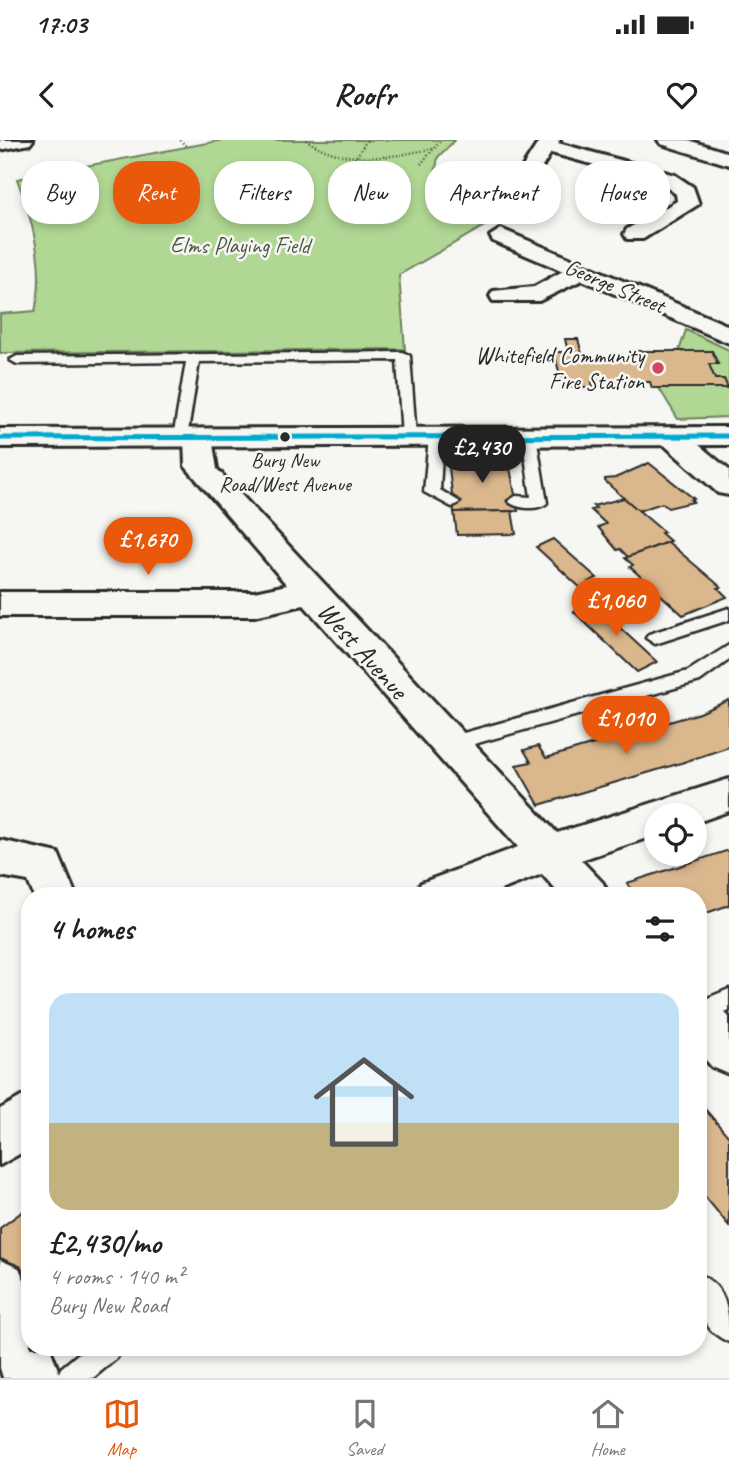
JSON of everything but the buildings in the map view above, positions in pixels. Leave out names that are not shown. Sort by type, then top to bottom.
[{"type":"main road","points":[[0,145],[23,140]]},
{"type":"main road","points":[[668,140],[729,159]]},
{"type":"main road","points":[[536,161],[548,143],[668,179],[686,191],[688,204],[635,234]]},
{"type":"main road","name":"George Street","points":[[501,236],[729,335]]},
{"type":"main road","points":[[502,296],[539,294],[581,271]]},
{"type":"main road","points":[[671,436],[729,486]]},
{"type":"main road","points":[[0,438],[729,436]]},
{"type":"main road","name":"West Avenue","points":[[189,438],[206,475],[580,887]]},
{"type":"main road","points":[[0,604],[254,604],[287,599],[307,589]]},
{"type":"main road","points":[[705,803],[729,795]]},
{"type":"main road","points":[[459,887],[548,853],[644,822]]},
{"type":"main road","points":[[0,858],[43,866],[51,887]]},
{"type":"main road","points":[[707,1025],[729,1051]]},
{"type":"main road","points":[[0,1140],[21,1124]]},
{"type":"main road","points":[[0,1287],[21,1347]]},
{"type":"main road","points":[[24,1356],[32,1378]]},
{"type":"lane","points":[[17,360],[403,356],[423,437],[432,492],[452,502]]},
{"type":"lane","points":[[189,438],[193,359]]},
{"type":"lane","points":[[516,501],[539,503],[530,436]]},
{"type":"lane","points":[[654,638],[729,614]]},
{"type":"lane","points":[[449,744],[694,676],[729,650]]},
{"type":"lane","points":[[707,1011],[729,1000]]},
{"type":"lane","points":[[707,1300],[729,1328]]},
{"type":"lane","points":[[71,1378],[97,1356]]},
{"type":"path","points":[[180,140],[187,147]]},
{"type":"path","points":[[306,140],[323,151],[355,157],[403,155],[434,148]]},
{"type":"path","points":[[353,161],[367,140]]},
{"type":"path","points":[[421,164],[441,140]]},
{"type":"green space","name":"Elms Playing Field","points":[[223,140],[455,140],[437,161],[425,161],[425,224],[488,224],[399,275],[405,349],[0,353],[0,314],[35,311],[39,278],[31,224],[99,224],[99,163]]},
{"type":"green space","points":[[686,330],[729,350],[729,417],[678,419],[659,388],[728,387],[724,379],[715,379],[709,364],[717,364],[712,351],[679,351]]},
{"type":"transit line","points":[[0,438],[729,436]]},
{"type":"place","name":"Whitefield Community Fire Station","points":[[658,368]]},
{"type":"place","name":"Bury New Road/West Avenue","points":[[285,437]]}]
